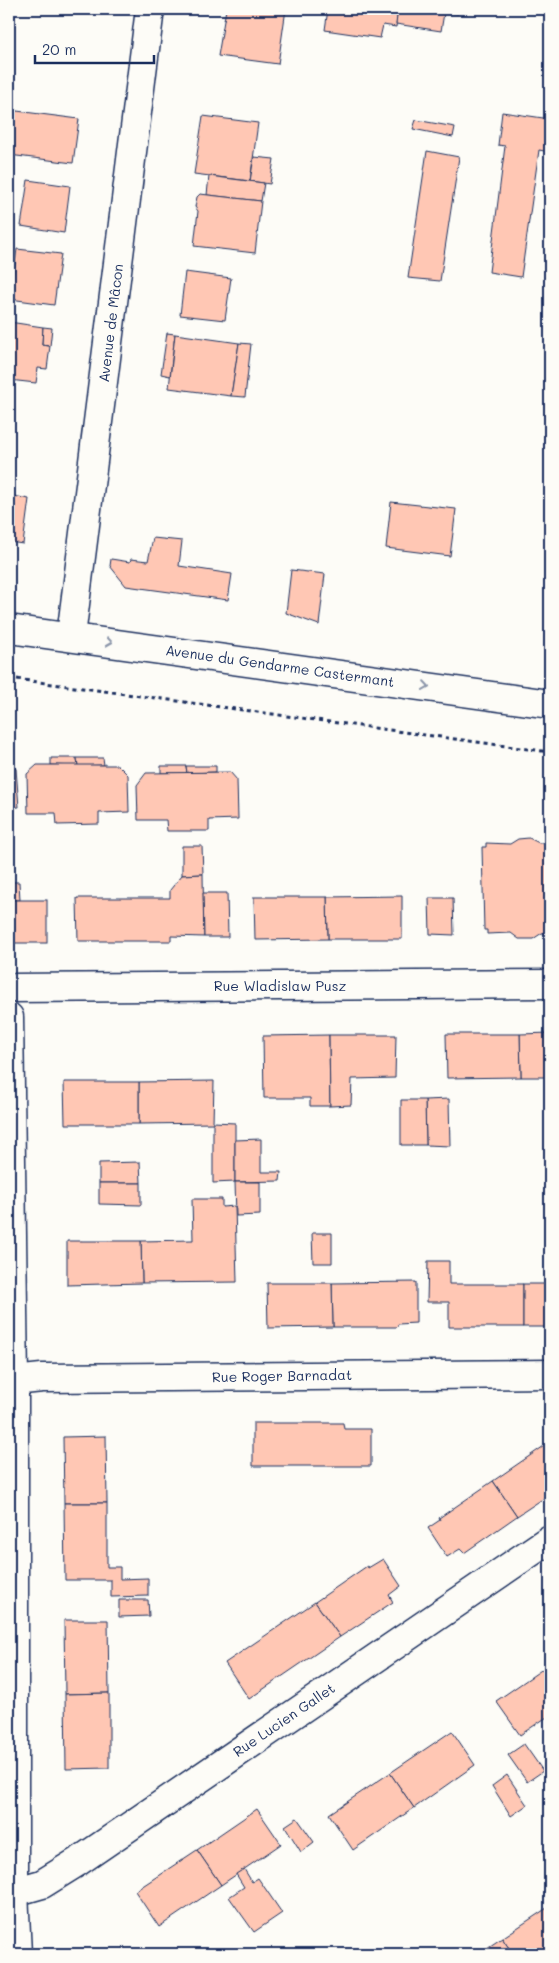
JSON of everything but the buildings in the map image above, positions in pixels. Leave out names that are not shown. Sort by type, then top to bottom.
[{"type":"street","name":"Avenue de Mâcon","points":[[71,636],[150,9]]},
{"type":"street","name":"Avenue du Gendarme Castermant","points":[[9,629],[71,636],[550,704]]},
{"type":"street","name":"Rue Wladislaw Pusz","points":[[9,988],[550,984]]},
{"type":"street","points":[[9,1017],[14,1381],[14,1892],[17,1954]]},
{"type":"street","name":"Rue Roger Barnadat","points":[[14,1381],[42,1378],[550,1374]]},
{"type":"street","name":"Rue Lucien Gallet","points":[[14,1892],[42,1884],[78,1861],[550,1539]]},
{"type":"path","points":[[9,678],[550,752]]}]
